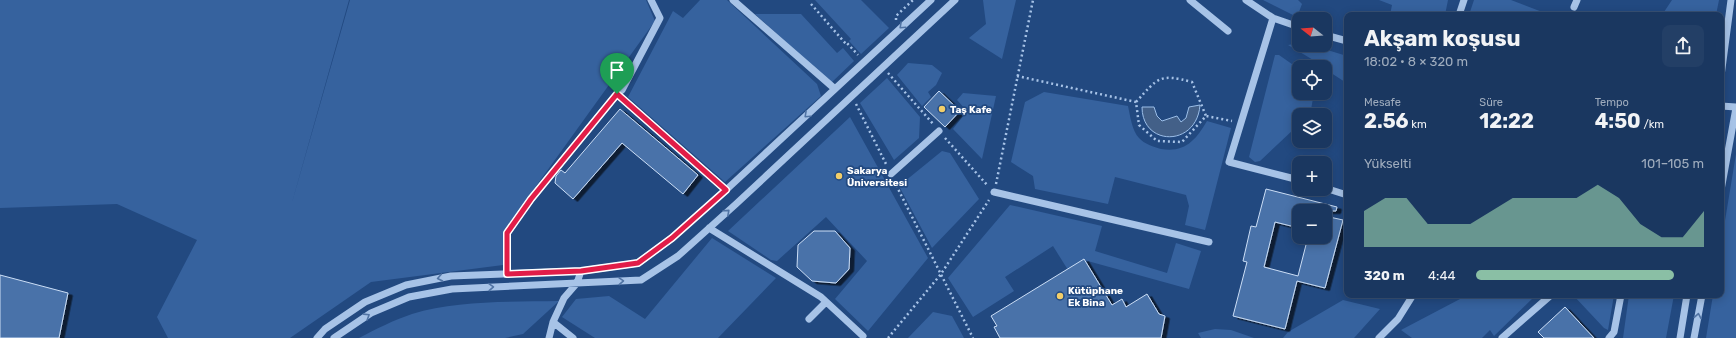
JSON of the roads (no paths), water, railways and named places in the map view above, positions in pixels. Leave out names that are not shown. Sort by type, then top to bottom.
[{"type":"street","points":[[507,274],[507,233],[531,199],[617,94],[622,90],[660,18],[651,0]]},
{"type":"street","points":[[733,0],[835,89]]},
{"type":"street","points":[[317,338],[324,329],[365,302],[406,285],[451,276],[581,271],[638,263],[672,238],[726,190],[931,0]]},
{"type":"street","points":[[334,338],[371,313],[410,297],[452,289],[641,280],[678,256],[956,0]]},
{"type":"street","points":[[1246,0],[1273,18],[1292,25]]},
{"type":"street","points":[[1460,12],[1464,0]]},
{"type":"street","points":[[1724,53],[1731,0]]},
{"type":"street","points":[[1193,1],[1228,32]]},
{"type":"street","points":[[1273,18],[1229,162],[1292,178]]},
{"type":"street","points":[[1332,37],[1344,40]]},
{"type":"street","points":[[617,94],[726,190]]},
{"type":"street","points":[[1724,106],[1736,107],[1724,173]]},
{"type":"street","points":[[891,174],[939,131]]},
{"type":"street","points":[[1332,190],[1344,194]]},
{"type":"street","points":[[994,192],[1209,242]]},
{"type":"street","points":[[709,228],[826,302],[863,336]]},
{"type":"street","points":[[550,338],[553,322],[564,298],[577,283],[581,271]]},
{"type":"street","points":[[1379,338],[1398,319],[1411,298]]},
{"type":"street","points":[[1502,338],[1548,298]]},
{"type":"street","points":[[1609,338],[1614,332],[1620,298]]},
{"type":"street","points":[[1680,338],[1686,298]]},
{"type":"street","points":[[1694,338],[1701,298]]},
{"type":"street","points":[[809,319],[826,302]]},
{"type":"street","points":[[553,322],[574,338]]},
{"type":"place","name":"Taş Kafe","points":[[942,109]]},
{"type":"place","name":"Sakarya Üniversitesi","points":[[839,176]]},
{"type":"place","name":"Kütüphane Ek Bina","points":[[1060,296]]}]
